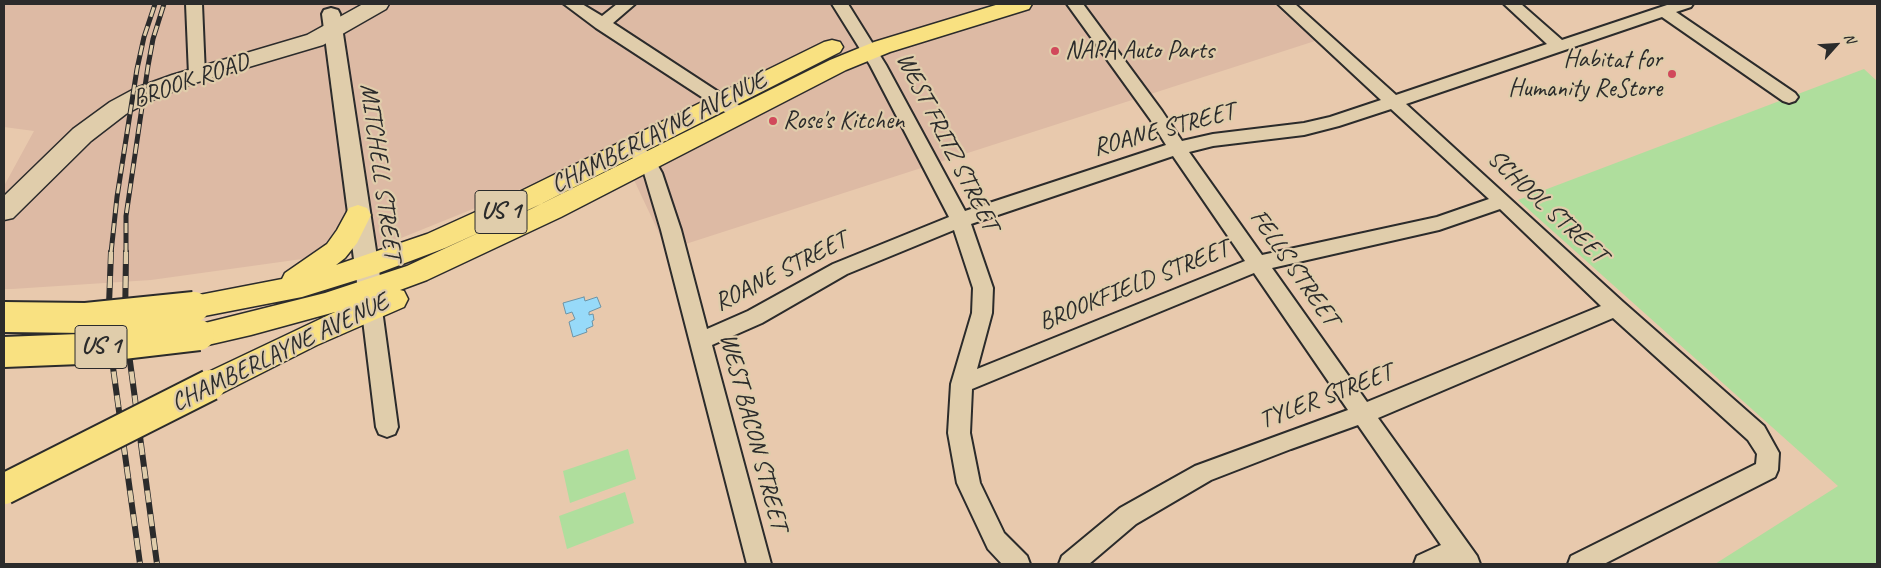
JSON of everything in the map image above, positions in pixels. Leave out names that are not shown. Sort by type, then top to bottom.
[{"type":"main road","name":"BROOK ROAD","points":[[4,190],[70,127],[90,111],[135,84],[196,68],[291,48],[337,16],[378,4]]},
{"type":"main road","name":"CHAMBERLAYNE AVENUE","points":[[4,489],[291,345],[444,238],[639,154],[730,108],[822,72],[864,44],[961,4]]},
{"type":"main road","name":"CHAMBERLAYNE AVENUE","points":[[864,44],[949,25],[1021,4]]},
{"type":"main road","name":"BROOK ROAD","points":[[4,211],[82,135],[106,115],[196,68]]},
{"type":"main road","name":"CHAMBERLAYNE AVENUE","points":[[4,352],[80,349],[199,335],[294,313],[503,244],[639,154]]},
{"type":"main road","points":[[276,292],[315,268],[336,251],[348,236],[358,215]]},
{"type":"main road","name":"CHAMBERLAYNE AVENUE","points":[[4,317],[86,318],[194,307],[276,292],[369,289]]},
{"type":"street","points":[[194,4],[196,68]]},
{"type":"street","points":[[572,4],[730,108]]},
{"type":"street","points":[[602,24],[627,4]]},
{"type":"street","name":"WEST FRITZ STREET","points":[[840,4],[864,44],[960,220],[983,288],[982,313],[962,384],[959,434],[969,483],[996,542],[1018,564]]},
{"type":"street","name":"FELLS STREET","points":[[1075,4],[1156,115],[1177,148],[1259,263],[1462,557]]},
{"type":"street","name":"SCHOOL STREET","points":[[1286,4],[1503,201],[1616,308],[1756,434],[1768,453],[1768,470],[1580,564]]},
{"type":"street","points":[[1512,4],[1559,46]]},
{"type":"street","name":"ROANE STREET","points":[[700,341],[755,317],[840,269],[960,220],[1177,148],[1213,140],[1304,129],[1334,122],[1685,4]]},
{"type":"street","points":[[1664,11],[1789,97]]},
{"type":"street","name":"MITCHELL STREET","points":[[337,16],[358,215],[387,427]]},
{"type":"street","name":"WEST BACON STREET","points":[[639,154],[653,172],[666,212],[759,564]]},
{"type":"street","name":"BROOKFIELD STREET","points":[[962,384],[1259,263],[1402,233],[1439,223],[1503,201]]},
{"type":"street","name":"TYLER STREET","points":[[1071,564],[1128,516],[1203,473],[1285,441],[1364,414],[1616,308]]},
{"type":"street","points":[[1426,564],[1462,557]]},
{"type":"shaded area","points":[[4,4],[1274,4],[1315,41],[667,250],[617,144],[510,194],[374,249],[151,280],[4,289],[4,186],[34,131],[4,127]]},
{"type":"green space","points":[[1864,69],[1877,81],[1877,564],[1715,564],[1838,486],[1518,200]]},
{"type":"green space","points":[[628,449],[636,479],[570,503],[563,471]]},
{"type":"green space","points":[[625,492],[634,523],[567,549],[559,516]]},
{"type":"water","points":[[584,297],[585,301],[597,297],[601,307],[589,312],[589,315],[593,314],[593,326],[586,329],[587,332],[573,337],[569,322],[575,319],[572,312],[566,314],[563,303]]},
{"type":"railway","points":[[111,253],[117,197],[137,69],[144,37],[155,4]]},
{"type":"railway","points":[[126,252],[126,216],[148,66],[153,39],[164,4]]},
{"type":"railway","points":[[111,252],[108,331],[140,564]]},
{"type":"railway","points":[[126,252],[125,324],[157,564]]},
{"type":"place","name":"NAPA Auto Parts","points":[[1055,51]]},
{"type":"place","name":"Habitat for Humanity ReStore","points":[[1672,74]]},
{"type":"place","name":"Rose's Kitchen","points":[[773,121]]}]
